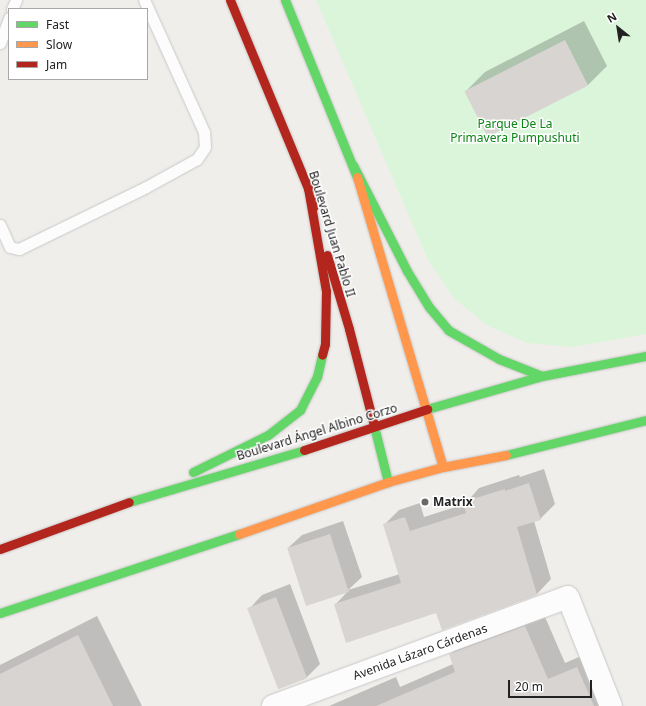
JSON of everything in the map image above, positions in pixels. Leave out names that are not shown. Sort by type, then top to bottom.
[{"type":"main road","name":"Boulevard Juan Pablo II","points":[[230,0],[308,188],[349,329],[388,482]]},
{"type":"main road","points":[[285,0],[352,165],[427,409],[443,467]]},
{"type":"main road","points":[[352,165],[407,271],[429,306],[448,330],[499,359],[542,376]]},
{"type":"main road","points":[[138,499],[268,435],[300,410],[317,377],[326,344],[326,291],[308,188]]},
{"type":"main road","name":"Boulevard Ángel Albino Corzo","points":[[0,549],[138,499],[374,428],[427,409],[542,376],[646,356]]},
{"type":"main road","points":[[0,613],[225,539],[388,482],[443,467],[509,454],[646,420]]},
{"type":"street","name":"Avenida Lázaro Cárdenas","points":[[273,706],[568,597],[611,706]]},
{"type":"lane","points":[[0,225],[10,247],[19,249],[146,187],[197,159],[205,147],[204,132],[148,9]]},
{"type":"lane","points":[[0,43],[8,21]]},
{"type":"green space","name":"Parque De La Primavera Pumpushuti","points":[[316,0],[646,0],[646,334],[573,347],[527,343],[486,325],[454,298],[428,260]]},
{"type":"building","points":[[565,40],[588,85],[487,137],[464,91]]},
{"type":"building","points":[[529,483],[541,520],[517,527],[537,595],[442,630],[436,613],[346,643],[334,604],[401,583],[383,524],[405,517],[410,531],[466,513],[463,502]]},
{"type":"building","points":[[330,534],[349,592],[306,606],[287,548]]},
{"type":"building","points":[[276,597],[307,678],[278,689],[247,608]]},
{"type":"building","points":[[525,626],[548,679],[577,667],[594,706],[376,706],[455,672],[449,654]]},
{"type":"building","points":[[78,635],[113,706],[0,706],[0,674]]},
{"type":"traffic: fast","points":[[285,0],[357,177]]},
{"type":"traffic: fast","points":[[353,165],[407,271],[429,307],[448,330],[499,359],[542,376]]},
{"type":"traffic: fast","points":[[193,472],[268,435],[300,410],[317,377],[322,355]]},
{"type":"traffic: fast","points":[[427,409],[542,376],[646,356]]},
{"type":"traffic: fast","points":[[506,455],[646,420]]},
{"type":"traffic: fast","points":[[373,422],[388,482]]},
{"type":"traffic: fast","points":[[129,502],[304,450]]},
{"type":"traffic: fast","points":[[0,613],[239,534]]},
{"type":"traffic: slow","points":[[357,177],[443,467]]},
{"type":"traffic: slow","points":[[239,534],[388,482],[443,467],[506,455]]},
{"type":"traffic: jam","points":[[230,0],[308,188],[313,207]]},
{"type":"traffic: jam","points":[[308,188],[326,291],[325,344],[322,355]]},
{"type":"traffic: jam","points":[[327,255],[349,329],[373,422]]},
{"type":"traffic: jam","points":[[304,450],[427,409]]},
{"type":"traffic: jam","points":[[0,549],[129,502]]},
{"type":"place","name":"Matrix","points":[[425,502]]}]
